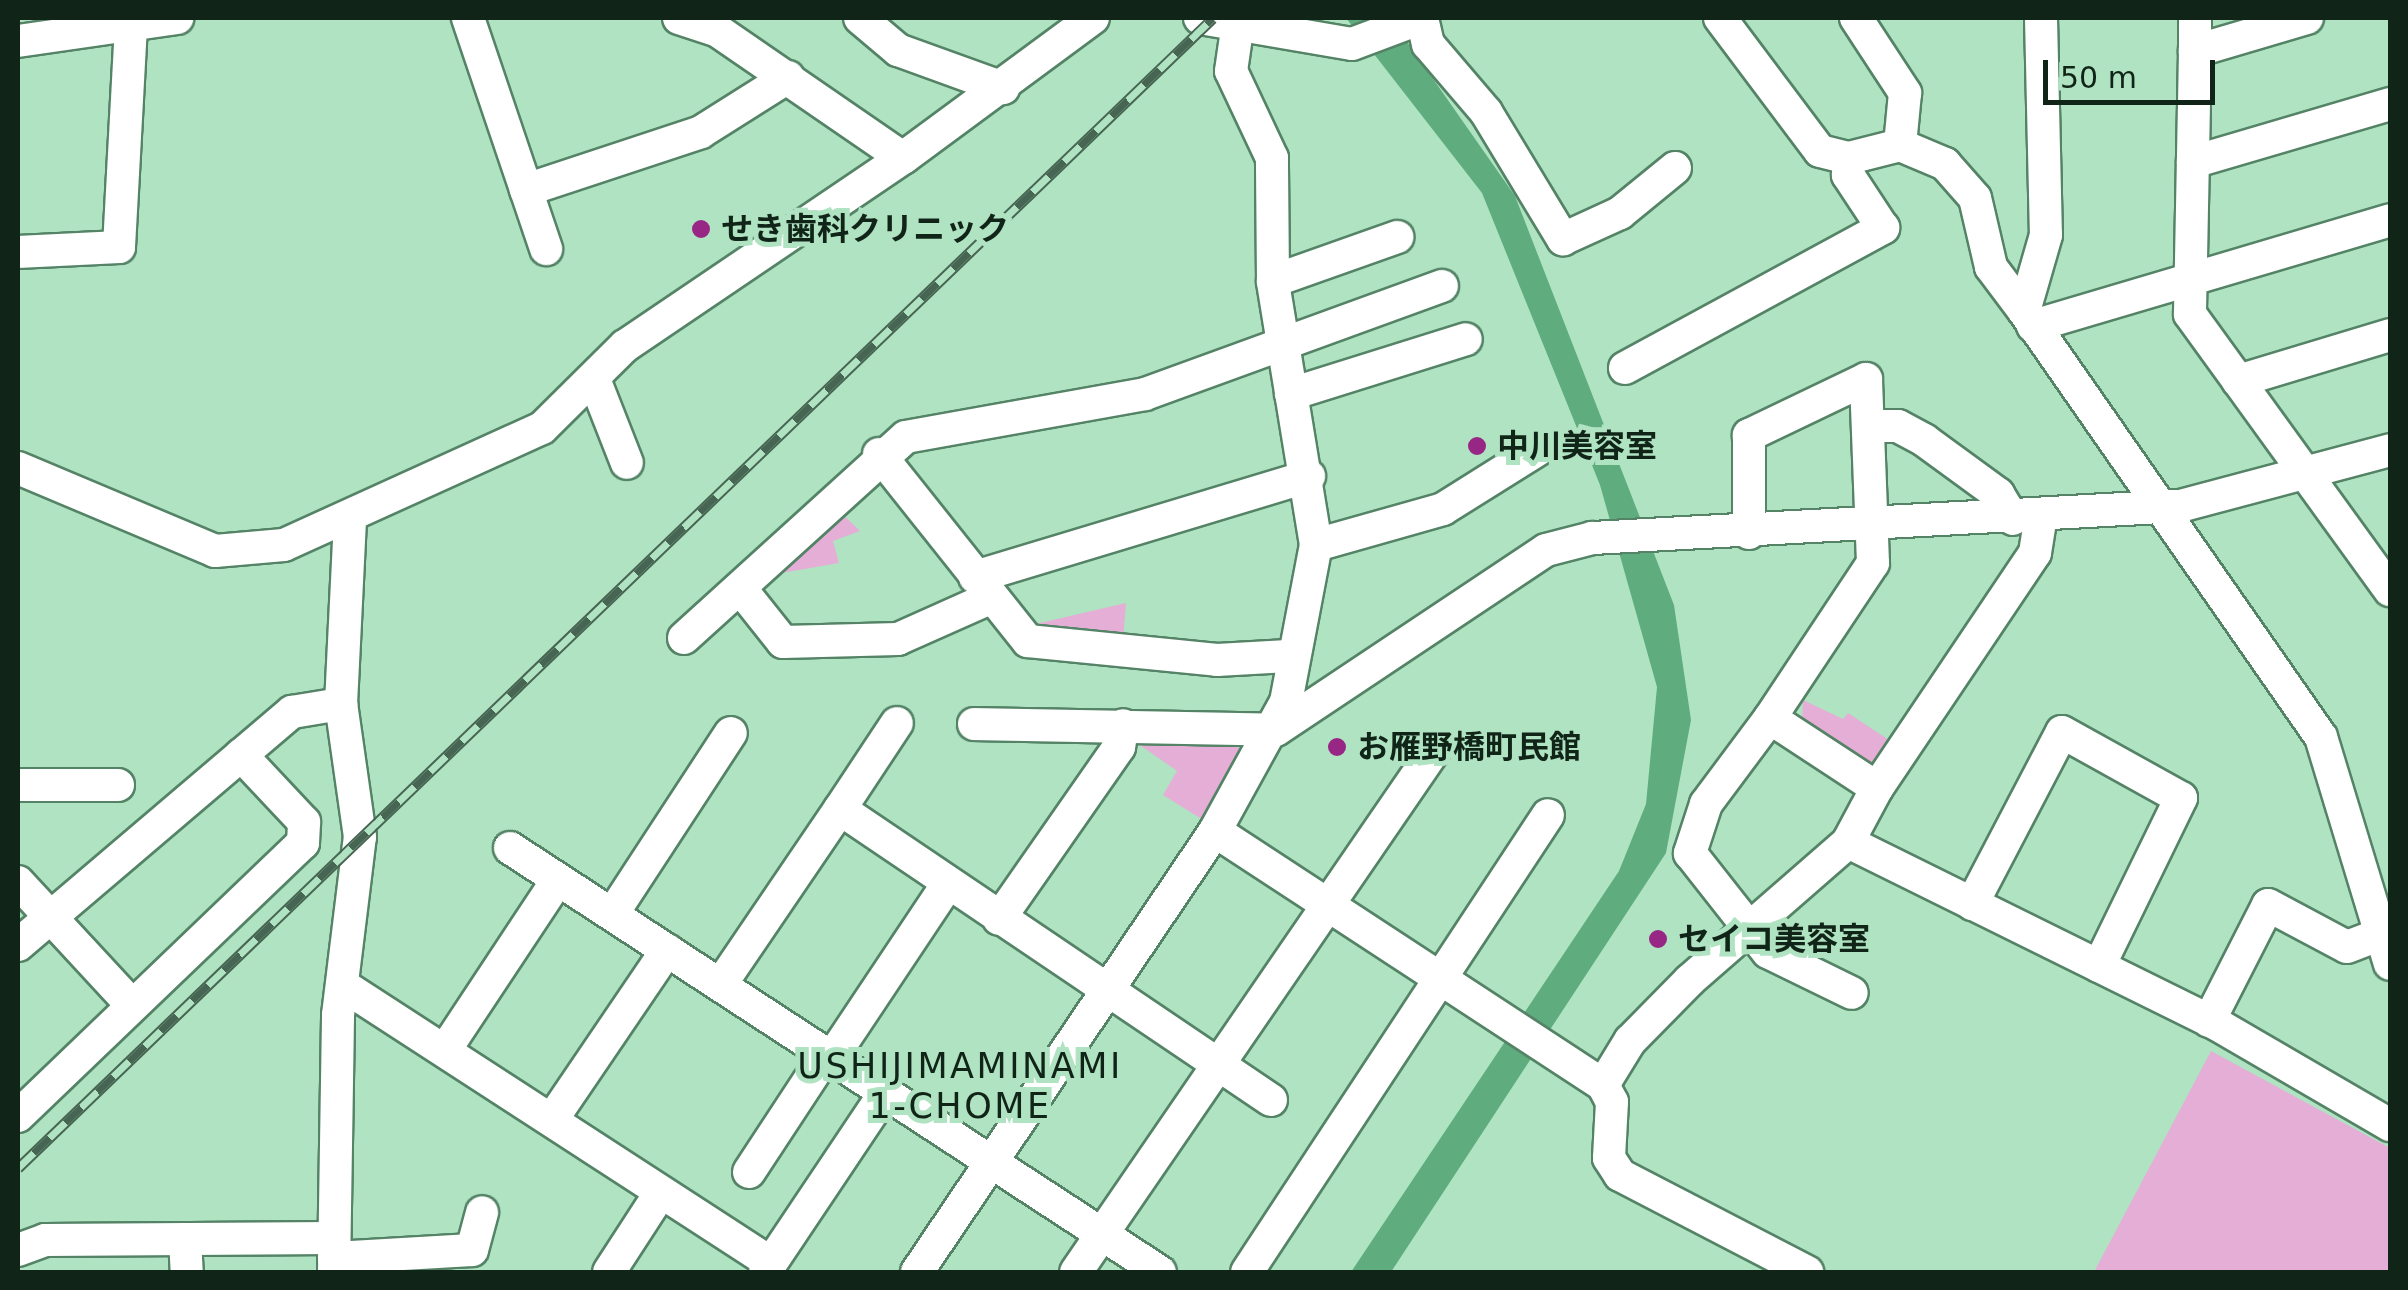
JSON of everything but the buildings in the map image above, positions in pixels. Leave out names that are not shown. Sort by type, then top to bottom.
[{"type":"street","points":[[18,40],[177,18]]},
{"type":"street","points":[[468,18],[546,249]]},
{"type":"street","points":[[679,18],[788,76],[903,158]]},
{"type":"street","points":[[860,18],[898,50],[1003,88]]},
{"type":"street","points":[[18,468],[216,550],[284,545],[350,522],[542,428],[626,346],[1003,88],[1093,18]]},
{"type":"street","points":[[1200,18],[1237,30],[1352,44],[1419,19],[1428,44],[1486,112],[1563,239],[1620,213],[1675,168]]},
{"type":"street","points":[[1720,18],[1820,150],[1849,158],[1900,145],[1945,164],[1975,198],[1991,267],[2156,509],[2321,737],[2385,950],[2348,947],[2268,905],[2210,1021]]},
{"type":"street","points":[[1856,18],[1905,94],[1900,145]]},
{"type":"street","points":[[2029,318],[2046,235],[2041,18]]},
{"type":"street","points":[[2195,18],[2190,314],[2306,476],[2386,576]]},
{"type":"street","points":[[2195,51],[2307,18]]},
{"type":"street","points":[[18,252],[118,247],[131,24]]},
{"type":"street","points":[[918,1272],[1109,992],[1276,730],[1288,656],[1316,545],[1309,476],[1281,342],[1273,281],[1272,158],[1231,71],[1237,30]]},
{"type":"street","points":[[526,190],[702,132],[788,76]]},
{"type":"street","points":[[2193,162],[2390,104]]},
{"type":"street","points":[[1625,368],[1883,228],[1848,175],[1849,158]]},
{"type":"street","points":[[2029,318],[2191,281],[2390,220]]},
{"type":"street","points":[[1273,281],[1397,236]]},
{"type":"street","points":[[684,638],[879,454],[906,437],[1145,394],[1442,286]]},
{"type":"street","points":[[2238,381],[2390,336]]},
{"type":"street","points":[[1291,394],[1466,340]]},
{"type":"street","points":[[594,380],[626,463]]},
{"type":"street","points":[[1749,533],[1749,435],[1866,380],[1873,563],[1770,718],[1706,804],[1690,853],[1768,952],[1852,994]]},
{"type":"street","points":[[1603,1084],[1630,1041],[1748,929],[1848,842],[1877,788],[2036,554],[2027,518],[1998,494],[1924,440],[1898,426],[1868,426]]},
{"type":"street","points":[[1316,545],[1443,509],[1542,447]]},
{"type":"street","points":[[974,724],[1276,730],[1546,550],[1592,538],[1874,529],[2156,509],[2306,476],[2390,450]]},
{"type":"street","points":[[879,454],[1028,640],[1217,660],[1288,656]]},
{"type":"street","points":[[740,588],[783,642],[898,638],[983,587],[1309,476]]},
{"type":"street","points":[[334,1256],[338,1015],[347,988],[360,837],[340,704],[350,522]]},
{"type":"street","points":[[18,945],[292,712],[340,704]]},
{"type":"street","points":[[1770,718],[1877,788]]},
{"type":"street","points":[[723,982],[897,723]]},
{"type":"street","points":[[1000,919],[1119,747],[1123,725]]},
{"type":"street","points":[[1972,904],[2062,732],[2181,798],[2099,966]]},
{"type":"street","points":[[613,913],[731,733]]},
{"type":"street","points":[[1076,1272],[1223,1066],[1436,746]]},
{"type":"street","points":[[18,1116],[302,843],[304,822],[241,756]]},
{"type":"street","points":[[18,785],[118,785]]},
{"type":"street","points":[[840,809],[947,885],[1271,1100]]},
{"type":"street","points":[[1247,1272],[1443,980],[1548,815]]},
{"type":"street","points":[[1215,831],[1332,905],[1546,1051],[1603,1084],[1612,1102],[1609,1158],[1620,1175],[1807,1272]]},
{"type":"street","points":[[1848,842],[2210,1021],[2390,1125]]},
{"type":"street","points":[[510,848],[723,982],[883,1096],[1160,1272]]},
{"type":"street","points":[[447,1048],[557,881]]},
{"type":"street","points":[[18,882],[132,1005]]},
{"type":"street","points":[[749,1172],[947,885]]},
{"type":"street","points":[[553,1118],[667,950]]},
{"type":"street","points":[[347,988],[553,1118],[768,1268],[883,1096]]},
{"type":"street","points":[[608,1272],[661,1192]]},
{"type":"street","points":[[18,1250],[45,1240],[185,1238],[334,1256],[472,1250],[482,1212]]},
{"type":"street","points":[[185,1238],[187,1272]]},
{"type":"shaded area","points":[[1346,18],[1404,18],[1408,43],[1515,196],[1674,605],[1691,720],[1666,853],[1391,1272],[1351,1272],[1619,871],[1646,804],[1657,687],[1600,485],[1482,193]]},
{"type":"shaded area","points":[[837,509],[860,531],[833,541],[839,563],[770,575]]},
{"type":"shaded area","points":[[1126,603],[1123,640],[1027,626]]},
{"type":"shaded area","points":[[1803,700],[1843,719],[1848,713],[1898,746],[1869,769],[1802,723]]},
{"type":"shaded area","points":[[1134,741],[1237,745],[1247,763],[1208,823],[1163,795],[1177,771]]},
{"type":"shaded area","points":[[2211,1051],[2390,1148],[2390,1272],[2094,1272]]},
{"type":"railway","points":[[18,1168],[1213,18]]},
{"type":"place","name":"せき歯科クリニック","points":[[701,229]]},
{"type":"place","name":"中川美容室","points":[[1477,446]]},
{"type":"place","name":"お雁野橋町民館","points":[[1337,747]]},
{"type":"place","name":"セイコ美容室","points":[[1658,939]]},
{"type":"district","name":"USHIJIMAMINAMI 1-CHOME","points":[[960,1086]]}]
